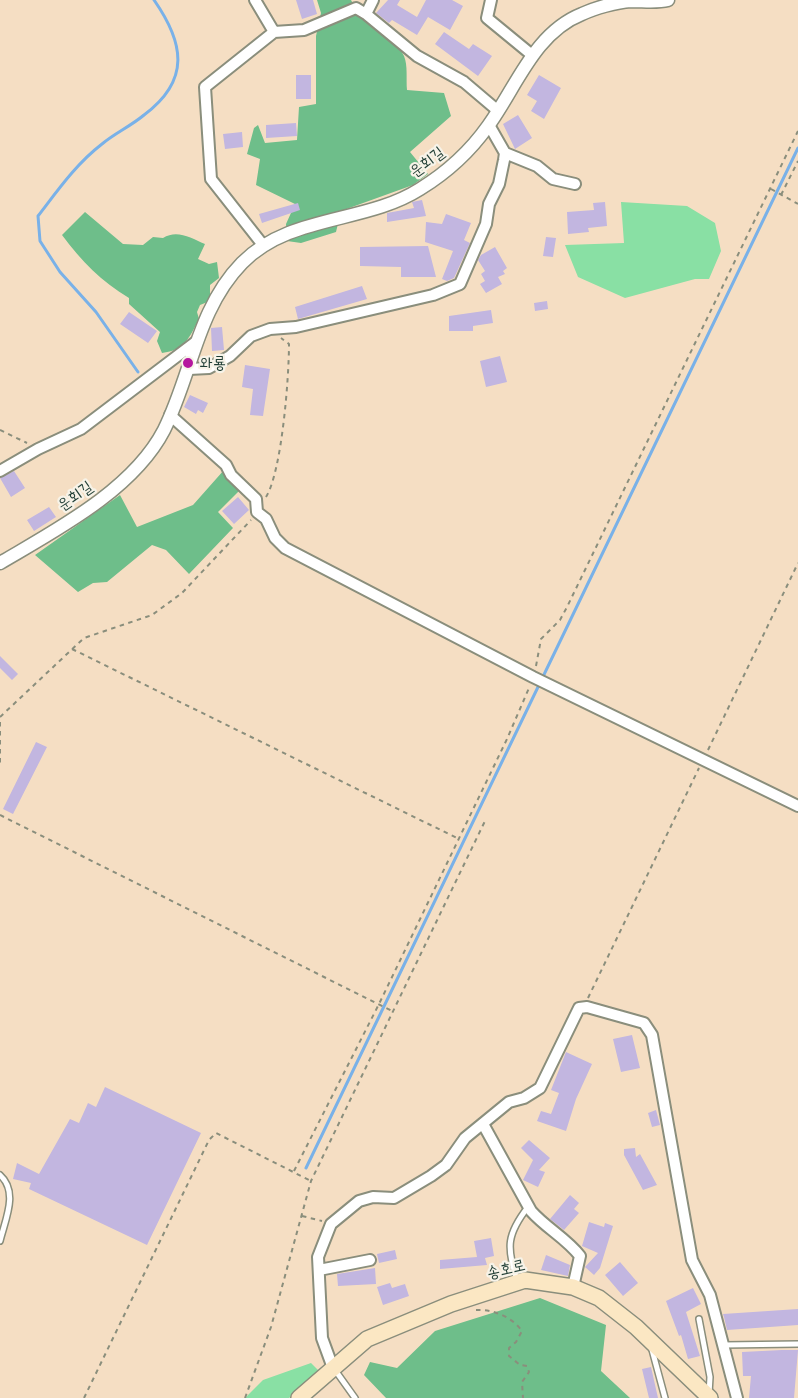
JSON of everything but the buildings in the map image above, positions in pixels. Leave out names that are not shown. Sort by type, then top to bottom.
[{"type":"main road","name":"송호로","points":[[299,1398],[367,1339],[451,1304],[518,1282],[533,1281],[573,1287],[599,1298],[649,1339],[709,1398]]},
{"type":"street","points":[[255,0],[274,32]]},
{"type":"street","points":[[263,245],[211,179],[205,87],[274,32],[304,30],[374,0]]},
{"type":"street","points":[[491,0],[487,18],[531,55]]},
{"type":"street","name":"운회길","points":[[0,563],[93,507],[146,455],[163,431],[170,415],[189,369],[206,314],[242,263],[263,245],[283,234],[401,200],[447,169],[489,125],[510,94],[531,55],[564,24],[581,14],[615,2],[668,0]]},
{"type":"street","points":[[359,7],[417,56],[464,82],[497,110]]},
{"type":"street","points":[[489,125],[505,153],[537,166],[553,179],[575,184]]},
{"type":"street","points":[[189,369],[209,368],[230,356],[251,336],[270,329],[296,327],[422,298],[460,284],[486,224],[489,204],[499,184],[505,153]]},
{"type":"street","points":[[0,471],[38,449],[81,429],[197,342]]},
{"type":"street","points":[[170,415],[226,465],[231,475],[256,500],[257,512],[266,519],[275,538],[285,548],[538,679],[798,806]]},
{"type":"street","points":[[333,1368],[322,1338],[318,1257],[331,1224],[359,1201],[373,1197],[394,1198],[431,1176],[446,1165],[465,1138],[509,1102],[525,1098],[540,1088],[579,1008],[587,1007],[644,1023],[652,1035],[692,1260],[710,1295],[737,1398]]},
{"type":"street","points":[[483,1124],[528,1207],[542,1223],[569,1242],[580,1256],[573,1287]]},
{"type":"street","points":[[319,1270],[370,1260]]},
{"type":"lane","points":[[0,1175],[6,1180],[11,1192],[0,1241]]},
{"type":"lane","points":[[518,1282],[511,1263],[509,1238],[515,1224],[528,1207]]},
{"type":"lane","points":[[699,1319],[710,1377],[709,1398]]},
{"type":"lane","points":[[649,1339],[664,1398]]},
{"type":"lane","points":[[722,1345],[798,1344]]},
{"type":"lane","points":[[333,1368],[355,1398]]},
{"type":"path","points":[[294,1171],[379,1004],[457,838],[538,679],[540,639],[560,620],[567,607],[772,189],[798,131]]},
{"type":"path","points":[[781,195],[798,162]]},
{"type":"path","points":[[772,189],[798,204]]},
{"type":"path","points":[[0,717],[92,633],[130,624],[160,610],[182,593],[257,512],[270,490],[275,471],[289,374],[289,344],[270,329]]},
{"type":"path","points":[[0,430],[38,449]]},
{"type":"path","points":[[587,1007],[594,986],[798,563]]},
{"type":"path","points":[[72,649],[457,838]]},
{"type":"path","points":[[0,722],[0,763]]},
{"type":"path","points":[[0,815],[393,1012]]},
{"type":"path","points":[[245,1398],[271,1327],[311,1180],[485,821]]},
{"type":"path","points":[[84,1398],[209,1140],[216,1133],[311,1180]]},
{"type":"path","points":[[302,1216],[331,1224]]},
{"type":"path","points":[[476,1310],[487,1309],[509,1319],[522,1331],[516,1342],[509,1347],[509,1356],[520,1365],[527,1366],[529,1372],[522,1382],[523,1398]]},
{"type":"green space","points":[[317,0],[351,0],[363,16],[393,41],[404,56],[407,90],[444,93],[451,116],[410,152],[428,174],[413,185],[341,211],[336,232],[301,243],[287,241],[286,224],[295,204],[256,185],[260,159],[247,154],[254,128],[258,125],[265,143],[297,140],[299,107],[316,104],[316,36],[321,13]]},
{"type":"green space","points":[[621,202],[687,206],[715,223],[721,251],[709,279],[695,279],[625,298],[578,277],[565,245],[624,243]]},
{"type":"green space","points":[[85,212],[123,244],[143,245],[153,237],[163,238],[179,234],[205,244],[198,259],[209,264],[217,262],[219,278],[210,285],[210,301],[200,305],[197,312],[199,319],[181,346],[162,353],[157,341],[160,332],[129,304],[129,298],[92,270],[62,235]]},
{"type":"green space","points":[[224,470],[240,490],[218,512],[233,528],[189,574],[166,550],[152,545],[107,582],[93,583],[78,592],[35,555],[120,495],[137,527],[193,505]]},
{"type":"green space","points":[[540,1298],[606,1325],[601,1371],[630,1398],[386,1398],[364,1375],[370,1362],[397,1368],[435,1331]]},
{"type":"green space","points":[[311,1363],[319,1371],[289,1398],[245,1398],[263,1380]]},
{"type":"waterway","points":[[138,372],[96,312],[60,272],[40,241],[38,216],[84,160],[107,140],[144,115],[170,88],[176,75],[178,60],[176,46],[172,31],[154,0]]},
{"type":"waterway","points":[[306,1168],[798,148]]},
{"type":"place","name":"와룡","points":[[188,363]]}]
